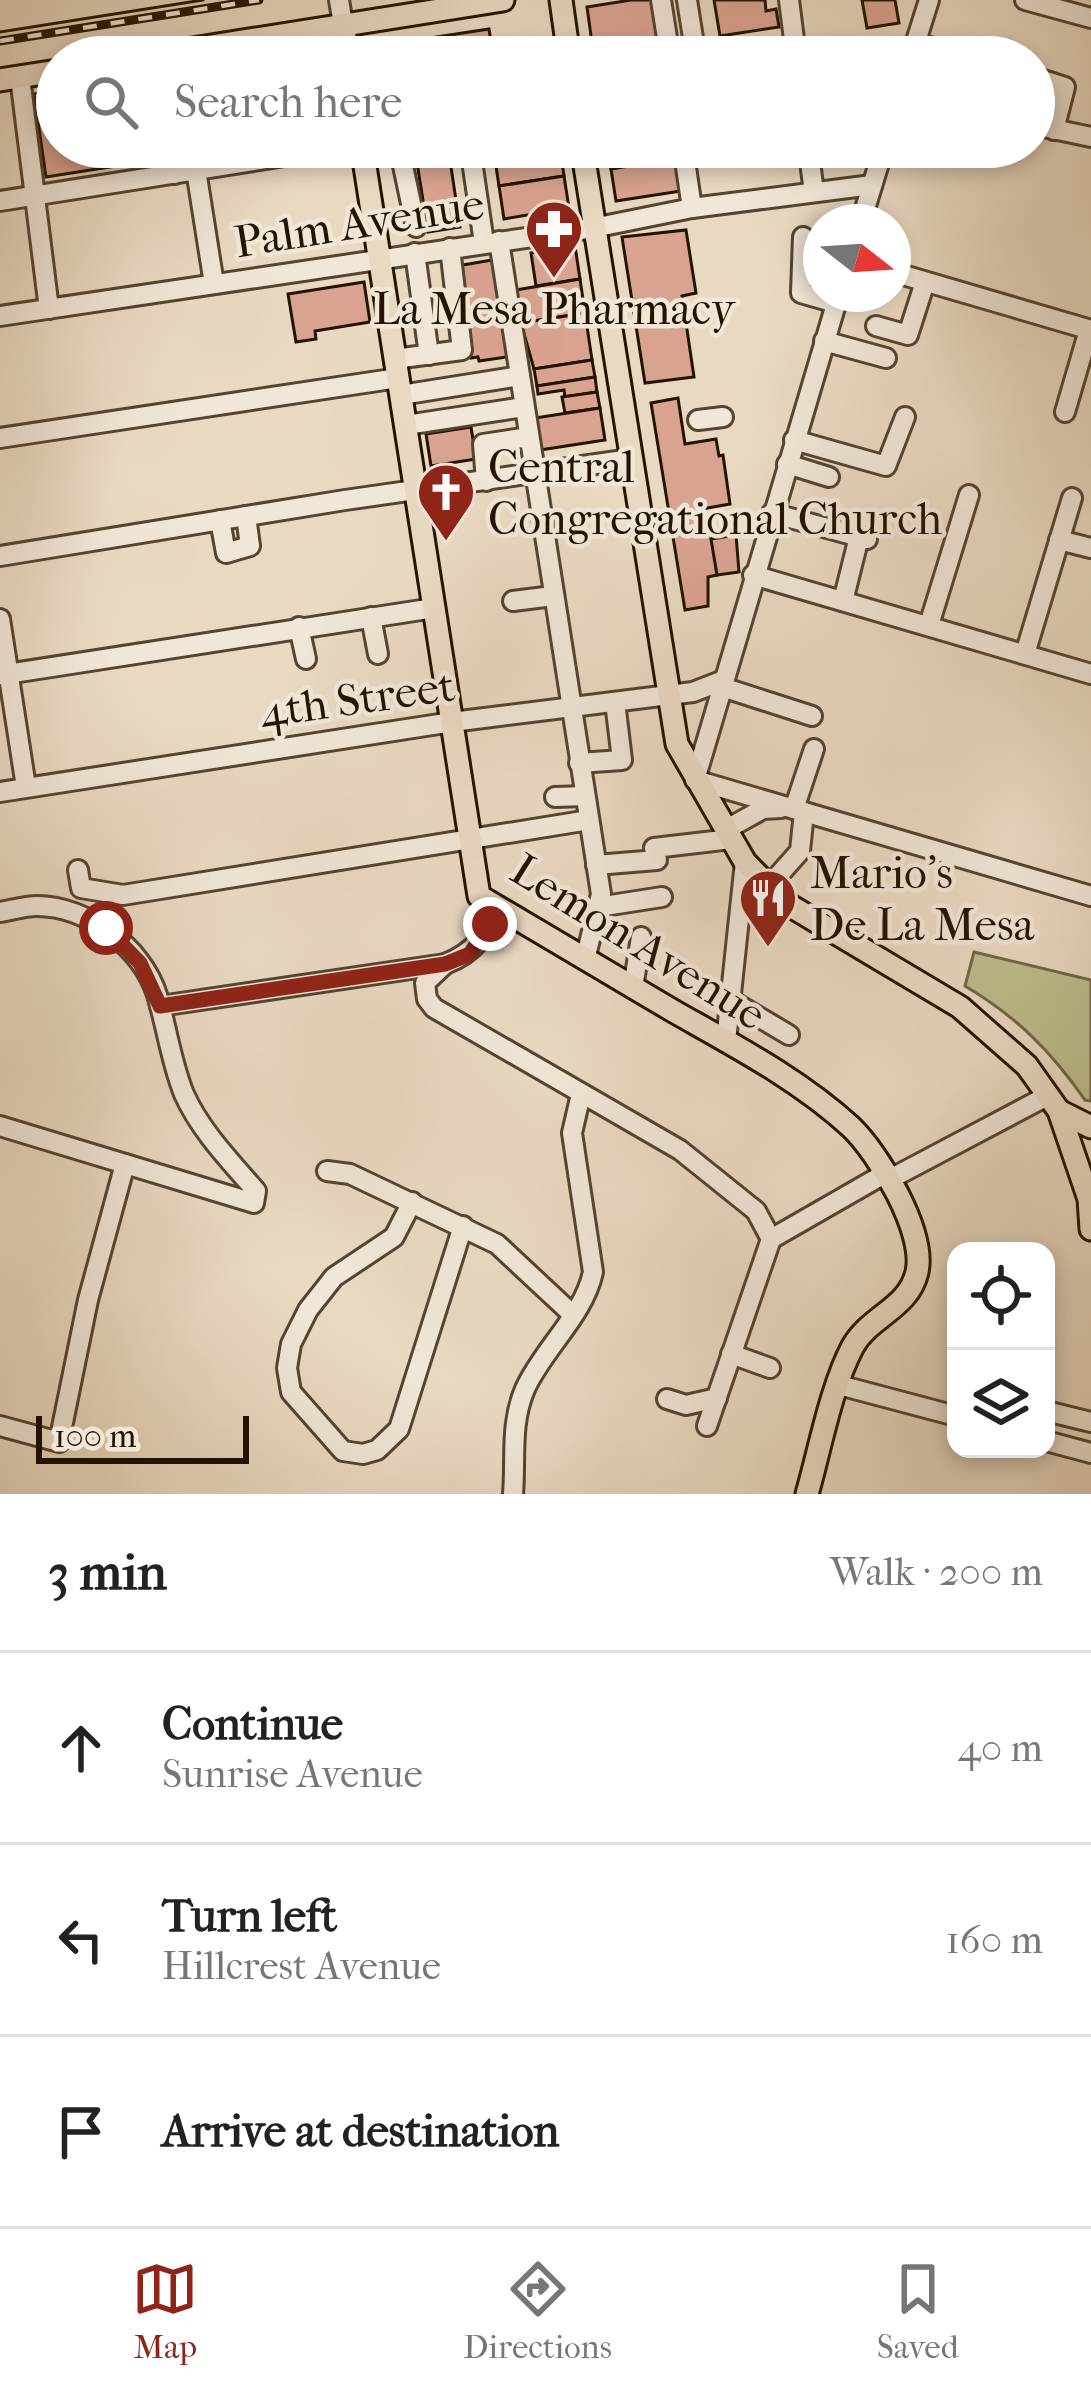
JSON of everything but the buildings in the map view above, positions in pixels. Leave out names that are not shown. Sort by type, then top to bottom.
[{"type":"main road","points":[[271,36],[503,0]]},
{"type":"main road","points":[[561,0],[566,36]]},
{"type":"main road","points":[[343,24],[345,36]]},
{"type":"main road","name":"Lemon Avenue","points":[[365,168],[479,896],[726,1041],[852,1128],[888,1176],[916,1240],[916,1277],[901,1302],[862,1333],[850,1352],[807,1494]]},
{"type":"main road","points":[[585,168],[677,744],[745,862],[784,902],[960,1007],[1027,1066],[1054,1103],[1089,1198],[1091,1229]]},
{"type":"main road","points":[[1054,1103],[1091,1127]]},
{"type":"street","points":[[339,0],[343,24]]},
{"type":"street","points":[[661,0],[667,36]]},
{"type":"street","points":[[687,0],[692,36]]},
{"type":"street","points":[[788,0],[793,36]]},
{"type":"street","points":[[929,0],[934,36]]},
{"type":"street","points":[[1024,0],[1091,18]]},
{"type":"street","points":[[10,78],[35,196],[49,309]]},
{"type":"street","points":[[1055,84],[1065,87],[1055,107]]},
{"type":"street","points":[[1055,130],[1091,137]]},
{"type":"street","points":[[173,168],[174,174]]},
{"type":"street","points":[[0,201],[209,168]]},
{"type":"street","points":[[403,168],[416,227]]},
{"type":"street","points":[[475,168],[520,376],[601,894],[585,960]]},
{"type":"street","points":[[686,168],[692,208]]},
{"type":"street","points":[[811,168],[814,192]]},
{"type":"street","points":[[866,204],[877,168]]},
{"type":"street","points":[[196,170],[214,284]]},
{"type":"street","name":"Palm Avenue","points":[[0,316],[593,228],[692,208],[872,185]]},
{"type":"street","points":[[803,237],[803,293]]},
{"type":"street","points":[[398,377],[429,355],[462,350],[449,248]]},
{"type":"street","points":[[415,253],[429,355]]},
{"type":"street","points":[[911,278],[1090,330],[1065,412]]},
{"type":"street","points":[[876,326],[908,335],[925,282]]},
{"type":"street","points":[[833,312],[695,780],[1091,896]]},
{"type":"street","points":[[824,341],[886,358]]},
{"type":"street","points":[[0,438],[398,377],[520,376]]},
{"type":"street","points":[[406,425],[524,407]]},
{"type":"street","points":[[698,420],[723,417]]},
{"type":"street","points":[[794,440],[886,466],[904,417]]},
{"type":"street","points":[[486,481],[483,444],[529,437]]},
{"type":"street","points":[[0,556],[631,459]]},
{"type":"street","points":[[787,464],[829,476]]},
{"type":"street","points":[[929,626],[969,495]]},
{"type":"street","points":[[1025,654],[1072,498]]},
{"type":"street","points":[[772,513],[863,538],[843,601]]},
{"type":"street","points":[[220,520],[226,553],[250,546],[246,516]]},
{"type":"street","points":[[1060,540],[1091,548]]},
{"type":"street","points":[[753,575],[1091,674]]},
{"type":"street","points":[[513,601],[554,596]]},
{"type":"street","points":[[4,675],[434,608]]},
{"type":"street","points":[[371,617],[378,654]]},
{"type":"street","points":[[0,619],[4,675],[26,787]]},
{"type":"street","points":[[299,627],[306,659]]},
{"type":"street","points":[[723,683],[812,716]]},
{"type":"street","name":"4th Street","points":[[0,792],[723,683]]},
{"type":"street","points":[[580,763],[622,760],[615,702]]},
{"type":"street","points":[[769,886],[800,851],[795,810],[814,749]]},
{"type":"street","points":[[555,797],[585,796]]},
{"type":"street","points":[[596,866],[657,860],[654,848],[728,834],[763,809],[795,810]]},
{"type":"street","points":[[78,870],[81,888],[123,895],[589,820]]},
{"type":"street","points":[[726,1041],[745,862]]},
{"type":"street","points":[[598,907],[662,897]]},
{"type":"street","points":[[0,912],[38,906],[76,913],[106,928],[140,963],[160,1006],[185,1097],[211,1138],[256,1191],[254,1203],[0,1126]]},
{"type":"street","points":[[160,1006],[445,964],[470,954],[479,944],[496,906]]},
{"type":"street","points":[[634,988],[641,937]]},
{"type":"street","points":[[445,964],[425,983],[430,1004],[680,1150],[756,1211],[771,1239]]},
{"type":"street","points":[[730,1000],[789,1035]]},
{"type":"street","points":[[513,1494],[513,1439],[519,1407],[534,1373],[587,1291],[593,1263],[572,1133],[581,1094]]},
{"type":"street","points":[[707,1426],[771,1239],[888,1176],[1054,1103]]},
{"type":"street","points":[[0,1426],[59,1442],[88,1300],[125,1164]]},
{"type":"street","points":[[327,1171],[350,1174],[496,1244],[572,1314]]},
{"type":"street","points":[[412,1202],[394,1237],[334,1277],[308,1310],[291,1344],[287,1368],[291,1392],[343,1450],[363,1454],[377,1450],[399,1429],[464,1226]]},
{"type":"street","points":[[731,1354],[770,1368]]},
{"type":"street","points":[[839,1385],[947,1414]]},
{"type":"street","points":[[667,1400],[686,1405],[717,1398]]},
{"type":"street","points":[[1055,1413],[1091,1422]]},
{"type":"street","points":[[1055,1443],[1091,1453]]},
{"type":"shaded area","points":[[974,952],[1091,980],[1091,1101],[1085,1100],[1031,1036],[965,986]]},
{"type":"tram line","points":[[0,32],[203,0]]},
{"type":"railway","points":[[0,41],[259,0]]},
{"type":"place","name":"La Mesa Pharmacy","points":[[554,280]]},
{"type":"place","name":"Central Congregational Church","points":[[446,543]]},
{"type":"place","name":"Mario's De La Mesa","points":[[768,949]]},
{"type":"route","points":[[106,928],[140,963],[160,1006],[445,964],[470,954],[490,924]]}]
